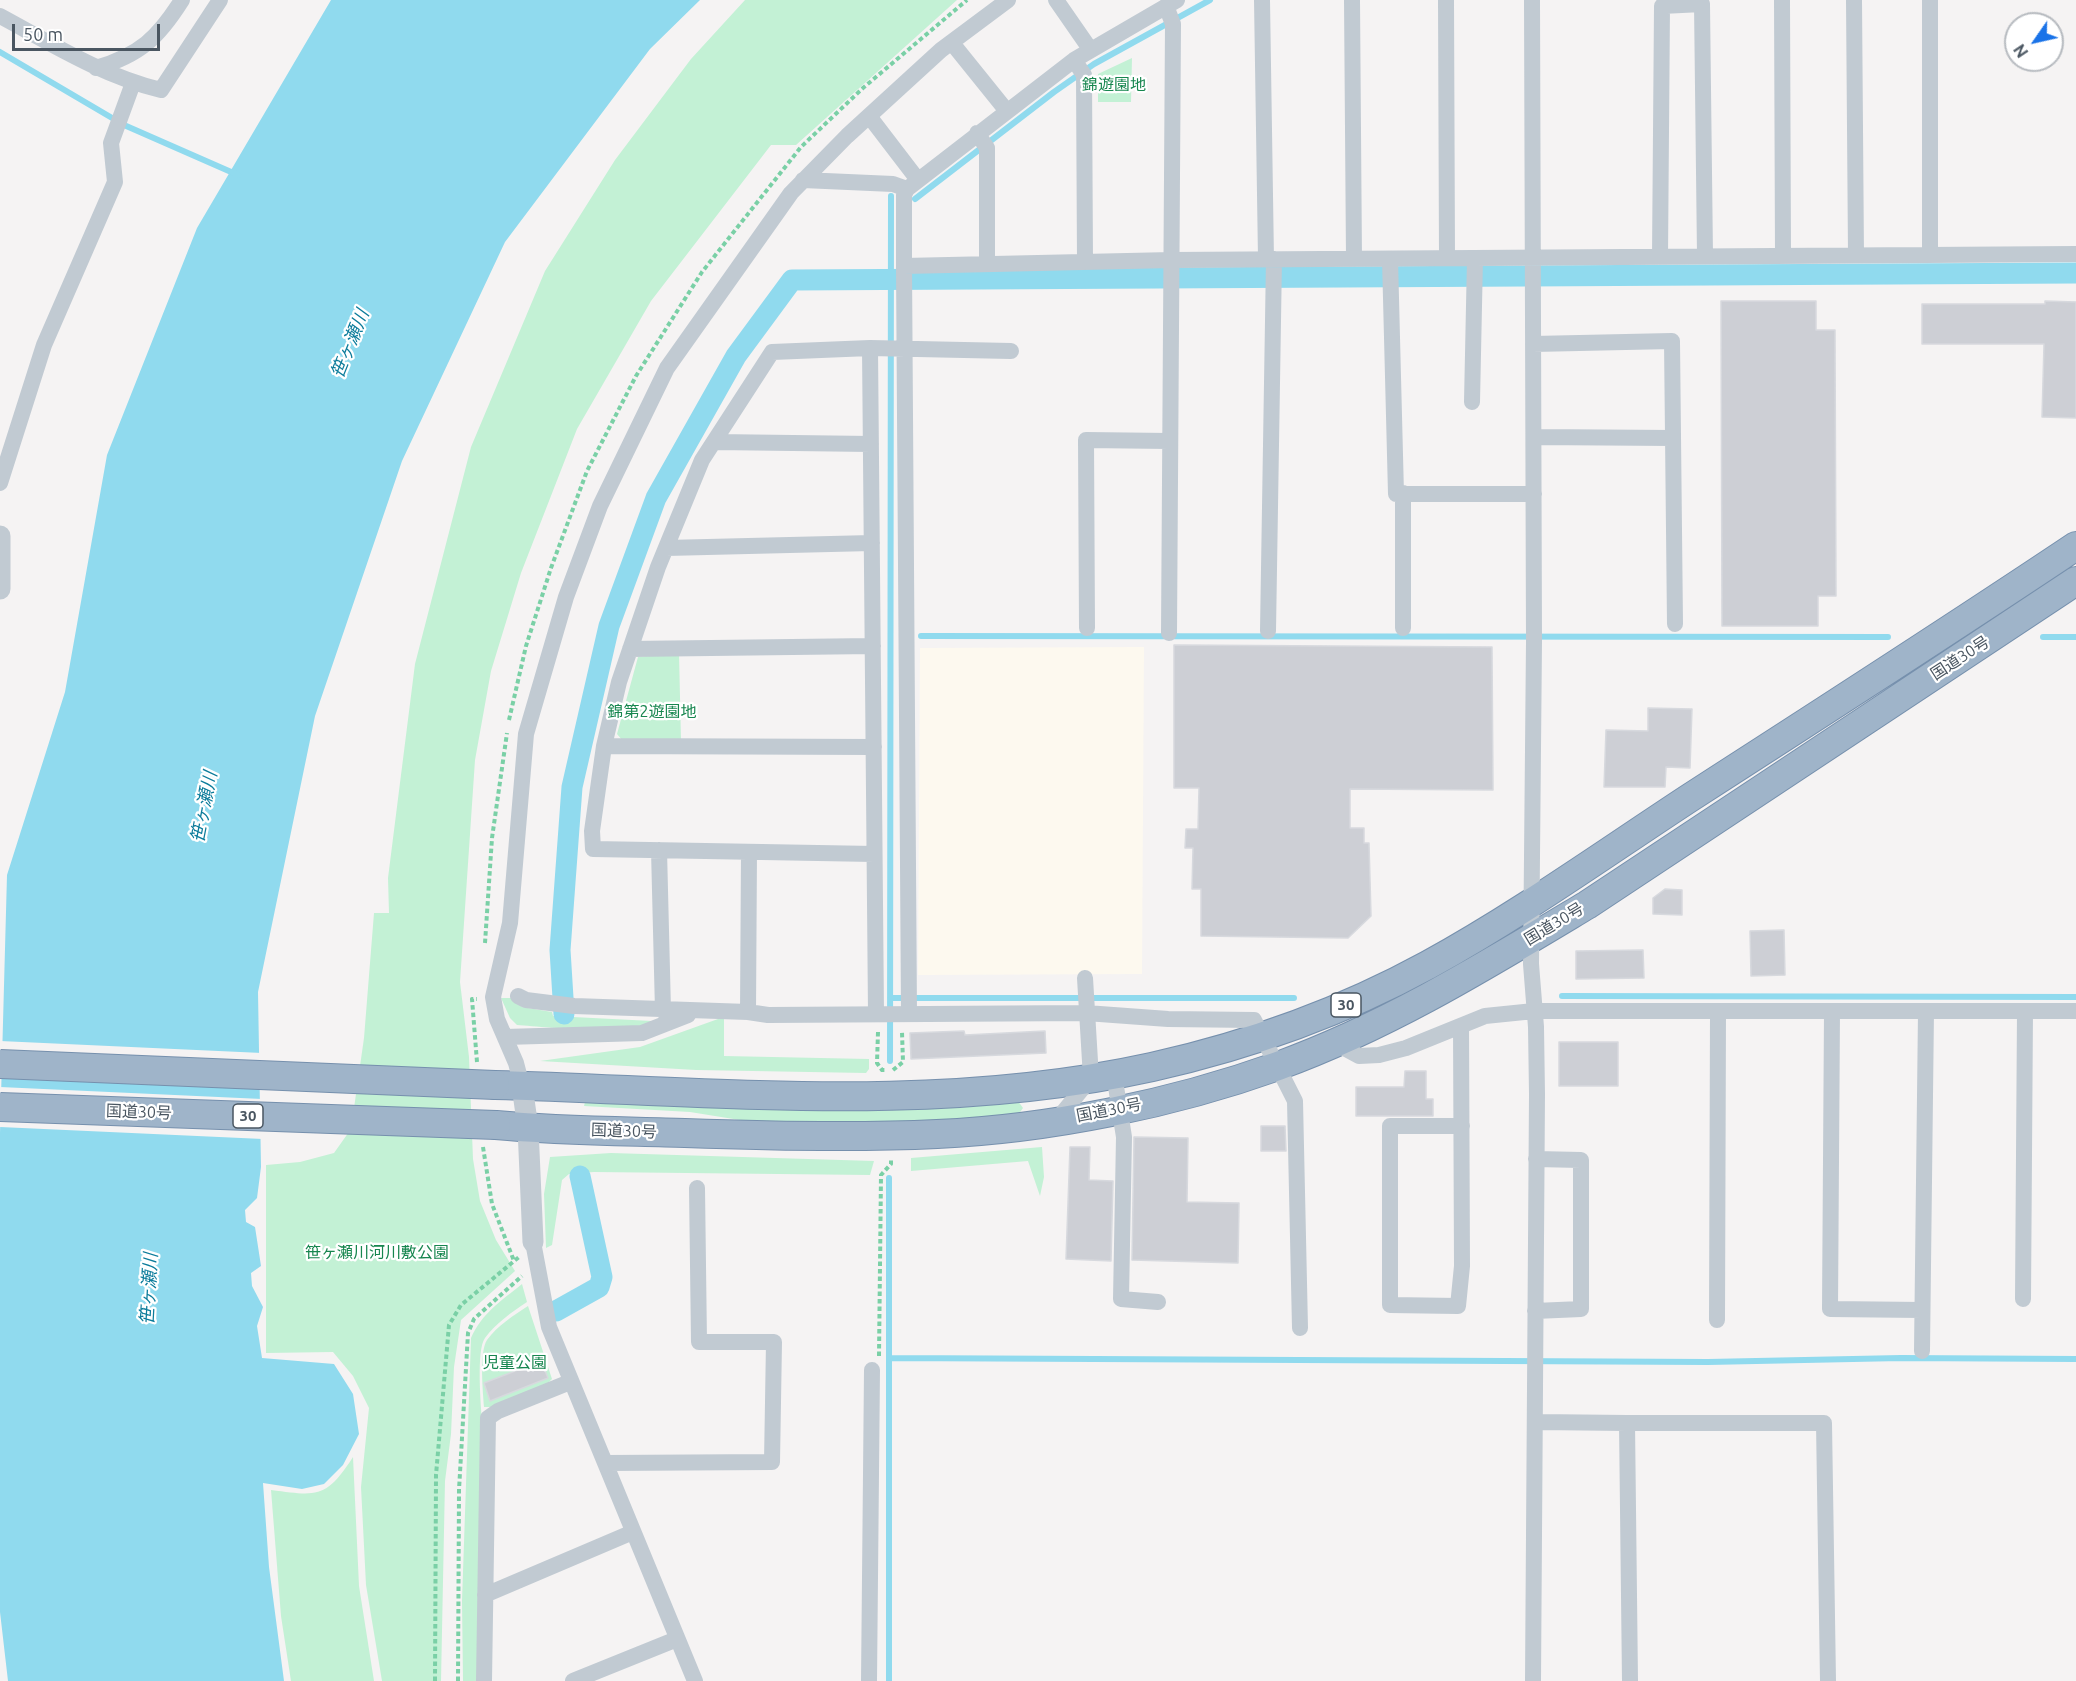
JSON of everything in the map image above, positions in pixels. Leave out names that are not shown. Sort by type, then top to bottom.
[{"type":"highway","name":"国道30号","points":[[1279,1053],[1380,990],[1430,964],[1533,900],[2076,546]]},
{"type":"highway","name":"国道30号","points":[[0,1107],[771,1136],[939,1134],[1056,1121],[1111,1088],[1154,1066],[1279,1053],[1335,1042],[1405,1011],[1587,905],[2076,581]]},
{"type":"highway","name":"国道30号","points":[[0,1064],[789,1098],[883,1098],[1111,1088]]},
{"type":"street","points":[[96,68],[126,59],[164,29],[182,0]]},
{"type":"street","points":[[0,16],[96,68],[133,83],[160,90],[220,0]]},
{"type":"street","points":[[695,1681],[606,1463],[570,1382],[549,1326],[527,1248],[528,1128],[508,1086],[516,1063],[496,1019],[493,998],[510,923],[526,734],[566,597],[600,506],[665,372],[722,287],[803,180],[869,116],[952,43],[1008,0]]},
{"type":"street","points":[[1056,0],[1090,50]]},
{"type":"street","points":[[1262,0],[1272,268],[1268,631]]},
{"type":"street","points":[[1352,0],[1354,259]]},
{"type":"street","points":[[1446,0],[1447,258]]},
{"type":"street","points":[[1532,0],[1534,637],[1531,996],[1534,1011],[1537,1422],[1533,1681]]},
{"type":"street","points":[[1782,0],[1783,256]]},
{"type":"street","points":[[1854,0],[1856,255]]},
{"type":"street","points":[[1930,0],[1930,255]]},
{"type":"street","points":[[1660,257],[1662,6],[1702,4],[1705,256]]},
{"type":"street","points":[[895,1010],[874,854],[871,444],[889,348],[904,289],[904,195],[912,184],[982,140],[1006,110],[1079,68],[1090,50],[1172,11],[1169,633]]},
{"type":"street","points":[[952,43],[1006,110]]},
{"type":"street","points":[[1079,68],[1085,262]]},
{"type":"street","points":[[0,483],[44,345],[115,182],[111,143],[133,83]]},
{"type":"street","points":[[869,116],[912,184]]},
{"type":"street","points":[[982,140],[987,264]]},
{"type":"street","points":[[803,180],[912,184]]},
{"type":"street","points":[[904,269],[1085,262],[1171,272],[1272,268],[1354,259],[1390,270],[1447,258],[1475,272],[1534,271],[1660,257],[2076,254]]},
{"type":"street","points":[[1390,270],[1396,494],[1534,494]]},
{"type":"street","points":[[1472,402],[1475,272]]},
{"type":"street","points":[[1533,344],[1672,341],[1675,624]]},
{"type":"street","points":[[889,348],[895,1010]]},
{"type":"street","points":[[874,854],[593,849],[592,831],[604,746],[630,649],[666,548],[702,460],[772,352],[889,348],[1011,351]]},
{"type":"street","points":[[1534,437],[1673,438]]},
{"type":"street","points":[[1087,628],[1086,441],[1169,441]]},
{"type":"street","points":[[715,442],[871,444]]},
{"type":"street","points":[[1402,493],[1402,628]]},
{"type":"street","points":[[0,589],[1,541]]},
{"type":"street","points":[[666,548],[872,543]]},
{"type":"street","points":[[630,649],[873,646]]},
{"type":"street","points":[[604,746],[874,747]]},
{"type":"street","points":[[659,850],[663,1011]]},
{"type":"street","points":[[748,1012],[749,852]]},
{"type":"street","points":[[1085,983],[1086,1009],[1124,1137],[1121,1299],[1158,1302]]},
{"type":"street","points":[[518,996],[526,1000],[574,1006],[663,1011],[748,1012],[768,1015],[895,1010],[1086,1009],[1168,1019],[1254,1020],[1279,1053],[1295,1101],[1300,1328]]},
{"type":"street","points":[[1335,1042],[1359,1056],[1379,1056],[1406,1048],[1485,1016],[1534,1011],[2076,1011]]},
{"type":"street","points":[[1717,1320],[1718,1011]]},
{"type":"street","points":[[1922,1351],[1926,1011]]},
{"type":"street","points":[[2023,1299],[2025,1011]]},
{"type":"street","points":[[505,1037],[642,1034],[697,1012]]},
{"type":"street","points":[[1832,1012],[1830,1309],[1922,1310]]},
{"type":"street","points":[[1461,1026],[1462,1126],[1461,1266],[1458,1306],[1390,1305],[1390,1126],[1462,1126]]},
{"type":"street","points":[[1056,1121],[1111,1088]]},
{"type":"street","points":[[1535,1311],[1581,1309],[1581,1160],[1536,1159]]},
{"type":"street","points":[[606,1463],[772,1462],[774,1342],[699,1342],[697,1188]]},
{"type":"street","points":[[869,1681],[872,1370]]},
{"type":"street","points":[[484,1681],[488,1418],[498,1411],[570,1382]]},
{"type":"street","points":[[1537,1422],[1824,1423],[1828,1681]]},
{"type":"street","points":[[1627,1423],[1630,1681]]},
{"type":"street","points":[[485,1595],[633,1532]]},
{"type":"street","points":[[573,1681],[677,1639]]},
{"type":"path","points":[[485,954],[503,748],[526,646],[559,545],[587,471],[636,376],[715,255],[801,147],[863,88],[967,0]]},
{"type":"path","points":[[559,545],[566,547]]},
{"type":"path","points":[[895,1010],[903,1062],[896,1070],[882,1070],[877,1064],[895,1010]]},
{"type":"path","points":[[872,1370],[881,1353],[881,1175],[891,1164],[891,1158]]},
{"type":"path","points":[[435,1681],[436,1475],[449,1325],[461,1305],[527,1248]]},
{"type":"path","points":[[458,1681],[456,1622],[468,1333],[474,1318],[524,1275]]},
{"type":"shaded area","points":[[1144,647],[1142,974],[918,975],[920,648]]},
{"type":"green space","name":"笹ヶ瀬川河川敷公園","points":[[745,0],[957,0],[796,145],[771,145],[651,301],[577,429],[521,573],[491,671],[475,760],[460,982],[469,1057],[473,1159],[480,1201],[496,1240],[515,1271],[461,1320],[454,1367],[451,1434],[445,1481],[441,1681],[382,1681],[366,1585],[361,1487],[369,1408],[353,1376],[333,1352],[266,1353],[266,1165],[300,1162],[334,1153],[351,1129],[364,1038],[374,913],[389,913],[388,878],[415,664],[471,447],[545,271],[615,160],[691,59]]},
{"type":"green space","name":"錦遊園地","points":[[1132,58],[1131,102],[1098,102],[1098,74]]},
{"type":"green space","name":"錦第2遊園地","points":[[679,653],[681,741],[623,741],[617,734],[638,657]]},
{"type":"green space","points":[[501,998],[514,998],[522,1007],[552,1012],[553,1016],[652,1021],[642,1026],[608,1029],[567,1029],[517,1025],[510,1018]]},
{"type":"green space","points":[[718,1019],[724,1019],[724,1056],[869,1059],[869,1069],[866,1073],[696,1070],[540,1061],[640,1047]]},
{"type":"green space","points":[[586,1098],[740,1108],[856,1111],[956,1107],[1018,1101],[1023,1108],[1018,1115],[885,1123],[746,1121],[690,1112],[584,1106]]},
{"type":"green space","points":[[1042,1147],[1044,1177],[1040,1196],[1028,1161],[911,1171],[911,1158]]},
{"type":"green space","points":[[611,1153],[874,1161],[870,1175],[594,1172],[569,1174],[562,1180],[552,1245],[546,1248],[544,1194],[550,1157]]},
{"type":"green space","points":[[522,1284],[527,1302],[504,1318],[482,1344],[478,1681],[463,1681],[462,1601],[471,1338],[486,1314]]},
{"type":"green space","name":"児童公園","points":[[528,1306],[552,1379],[548,1383],[493,1407],[484,1407],[482,1363],[487,1340],[501,1325]]},
{"type":"green space","points":[[353,1457],[359,1586],[374,1681],[291,1681],[281,1616],[271,1490],[299,1493],[319,1492],[335,1481]]},
{"type":"water","name":"笹ヶ瀬川","points":[[331,0],[700,0],[650,49],[505,242],[402,461],[315,716],[258,992],[261,1167],[257,1198],[245,1210],[246,1222],[255,1227],[261,1266],[251,1273],[252,1286],[263,1307],[257,1326],[262,1358],[334,1364],[353,1394],[359,1434],[343,1465],[324,1484],[302,1489],[263,1483],[269,1567],[284,1681],[8,1681],[0,1612],[0,1133],[7,875],[65,692],[107,455],[197,228]]},
{"type":"pier","points":[[0,1041],[262,1053],[262,1087],[0,1075]]},
{"type":"pier","points":[[0,1087],[262,1099],[263,1139],[0,1127]]},
{"type":"building","points":[[1721,301],[1816,301],[1816,330],[1835,330],[1836,596],[1818,596],[1818,626],[1722,626]]},
{"type":"building","points":[[2045,301],[2076,302],[2076,418],[2042,417],[2044,344],[1922,344],[1922,304],[2045,304]]},
{"type":"building","points":[[1174,645],[1492,647],[1493,790],[1350,789],[1350,828],[1364,828],[1364,843],[1369,843],[1371,916],[1348,938],[1201,936],[1201,889],[1192,889],[1193,848],[1185,848],[1186,829],[1198,829],[1199,788],[1174,788]]},
{"type":"building","points":[[1648,708],[1692,709],[1690,768],[1666,767],[1665,787],[1604,787],[1606,730],[1648,731]]},
{"type":"building","points":[[1665,889],[1682,890],[1682,915],[1653,914],[1653,898]]},
{"type":"building","points":[[1784,930],[1785,975],[1751,976],[1750,931]]},
{"type":"building","points":[[1643,950],[1644,978],[1576,979],[1576,951]]},
{"type":"building","points":[[964,1031],[965,1035],[1045,1031],[1046,1053],[911,1059],[910,1033]]},
{"type":"building","points":[[1559,1042],[1618,1042],[1618,1086],[1559,1086]]},
{"type":"building","points":[[1405,1071],[1426,1071],[1426,1099],[1433,1099],[1433,1116],[1356,1116],[1356,1087],[1404,1087]]},
{"type":"building","points":[[1261,1126],[1285,1126],[1286,1151],[1261,1151]]},
{"type":"building","points":[[1134,1137],[1188,1138],[1187,1202],[1239,1203],[1238,1263],[1132,1260]]},
{"type":"building","points":[[1070,1147],[1090,1147],[1089,1180],[1113,1181],[1111,1261],[1066,1259]]},
{"type":"building","points":[[541,1361],[548,1378],[490,1401],[484,1383]]},
{"type":"waterway","points":[[915,199],[1094,64],[1210,0]]},
{"type":"waterway","points":[[0,52],[124,125],[238,175]]},
{"type":"waterway","points":[[890,1061],[891,196]]},
{"type":"waterway","points":[[564,1014],[560,950],[572,787],[609,626],[656,498],[736,356],[792,280],[2076,273]]},
{"type":"waterway","points":[[921,636],[1888,637]]},
{"type":"waterway","points":[[2043,637],[2076,637]]},
{"type":"waterway","points":[[1562,996],[2076,997]]},
{"type":"waterway","points":[[890,998],[1294,998]]},
{"type":"waterway","points":[[556,1311],[599,1287],[602,1277],[580,1176]]},
{"type":"waterway","points":[[889,1178],[889,1681]]},
{"type":"waterway","points":[[890,1358],[1708,1362],[1901,1358],[2076,1359]]}]
